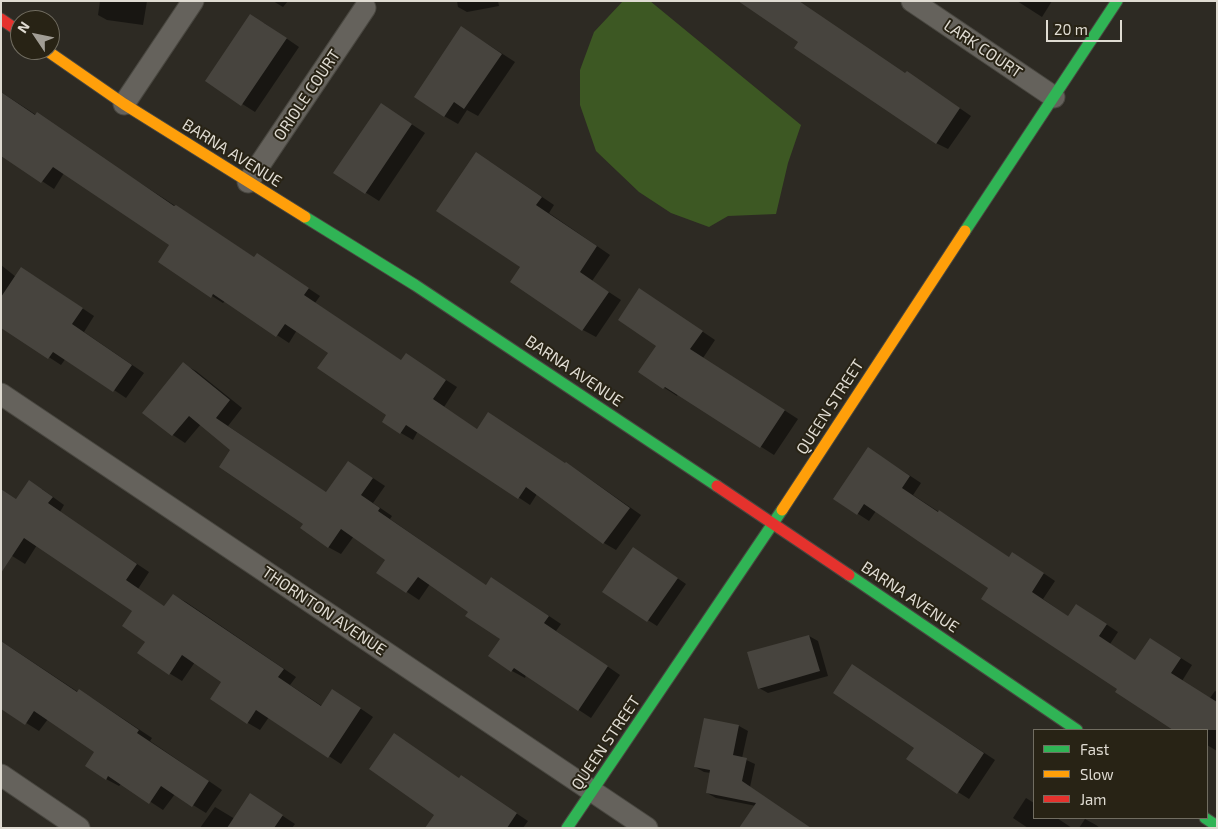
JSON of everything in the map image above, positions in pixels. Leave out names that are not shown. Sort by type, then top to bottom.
[{"type":"street","points":[[124,104],[193,1]]},
{"type":"street","name":"LARK COURT","points":[[912,1],[1054,96]]},
{"type":"street","name":"QUEEN STREET","points":[[568,828],[773,523],[1117,1]]},
{"type":"street","name":"ORIOLE COURT","points":[[248,182],[365,8]]},
{"type":"street","name":"BARNA AVENUE","points":[[60,60],[124,104],[415,285],[773,523],[1076,729]]},
{"type":"street","name":"THORNTON AVENUE","points":[[1,394],[647,828]]},
{"type":"street","points":[[1,775],[79,828]]},
{"type":"street","points":[[1206,819],[1217,826]]},
{"type":"shaded area","points":[[623,1],[650,1],[801,125],[788,163],[776,214],[728,216],[709,227],[671,213],[639,192],[596,151],[580,105],[580,70],[594,32]]},
{"type":"building","points":[[738,1],[799,1],[960,108],[936,144],[794,48],[798,42]]},
{"type":"building","points":[[250,14],[287,38],[241,106],[205,81]]},
{"type":"building","points":[[461,26],[502,54],[464,109],[454,102],[444,117],[414,97]]},
{"type":"building","points":[[1,92],[35,115],[37,112],[174,206],[176,205],[254,257],[257,253],[309,288],[304,295],[401,360],[406,353],[446,380],[433,399],[477,429],[488,412],[566,462],[630,508],[603,544],[526,487],[518,499],[406,425],[400,434],[382,422],[386,415],[317,368],[328,353],[285,324],[276,337],[213,294],[211,298],[158,262],[169,245],[53,167],[41,183],[1,156]]},
{"type":"building","points":[[381,103],[412,124],[365,194],[333,173]]},
{"type":"building","points":[[476,152],[542,197],[536,205],[597,246],[580,272],[609,292],[582,331],[510,282],[520,267],[436,211]]},
{"type":"building","points":[[21,267],[83,308],[72,324],[132,365],[113,392],[53,352],[48,359],[1,328],[1,297]]},
{"type":"building","points":[[639,288],[703,331],[690,349],[785,410],[760,448],[665,387],[663,389],[638,372],[656,346],[618,320]]},
{"type":"building","points":[[183,362],[230,400],[216,418],[326,492],[348,461],[373,478],[361,495],[380,508],[378,511],[486,585],[491,577],[549,616],[544,623],[608,666],[578,711],[514,668],[511,672],[488,656],[500,639],[465,616],[468,612],[418,577],[406,593],[376,573],[385,560],[341,529],[328,548],[300,528],[303,524],[219,467],[230,450],[189,416],[172,436],[142,413]]},
{"type":"building","points":[[868,447],[910,476],[902,488],[938,512],[939,510],[1009,557],[1012,552],[1044,573],[1032,592],[1068,616],[1076,604],[1107,624],[1099,636],[1135,660],[1150,638],[1181,658],[1171,673],[1217,702],[1217,730],[1171,729],[1115,692],[1117,689],[981,599],[988,588],[864,504],[857,515],[833,499]]},
{"type":"building","points":[[29,480],[53,497],[48,503],[137,564],[126,580],[164,606],[173,594],[284,669],[278,677],[321,706],[332,689],[361,708],[328,758],[256,710],[247,724],[210,699],[221,682],[182,655],[169,675],[137,653],[145,642],[122,626],[132,611],[24,538],[1,573],[1,489],[16,499]]},
{"type":"building","points":[[633,547],[678,578],[647,622],[602,592]]},
{"type":"building","points":[[809,635],[820,671],[758,689],[747,652]]},
{"type":"building","points":[[1,641],[77,692],[79,689],[139,730],[137,733],[209,781],[192,807],[161,786],[149,804],[108,776],[106,780],[85,766],[94,752],[34,711],[25,725],[1,709]]},
{"type":"building","points":[[852,664],[984,753],[957,794],[906,759],[914,748],[833,693]]},
{"type":"building","points":[[704,718],[739,725],[733,755],[747,758],[742,781],[811,828],[739,828],[756,803],[706,793],[710,770],[694,767]]},
{"type":"building","points":[[394,733],[459,778],[461,775],[517,813],[507,828],[425,828],[434,815],[369,769]]},
{"type":"building","points":[[250,793],[283,815],[274,828],[227,828]]},
{"type":"traffic: fast","points":[[965,231],[1117,1]]},
{"type":"traffic: fast","points":[[305,217],[415,285],[717,486]]},
{"type":"traffic: fast","points":[[567,828],[782,510]]},
{"type":"traffic: fast","points":[[849,575],[1076,729]]},
{"type":"traffic: fast","points":[[1206,819],[1217,826]]},
{"type":"traffic: slow","points":[[60,60],[124,104],[305,217]]},
{"type":"traffic: slow","points":[[782,510],[965,231]]},
{"type":"traffic: jam","points":[[1,19],[10,25]]},
{"type":"traffic: jam","points":[[717,486],[849,575]]}]
